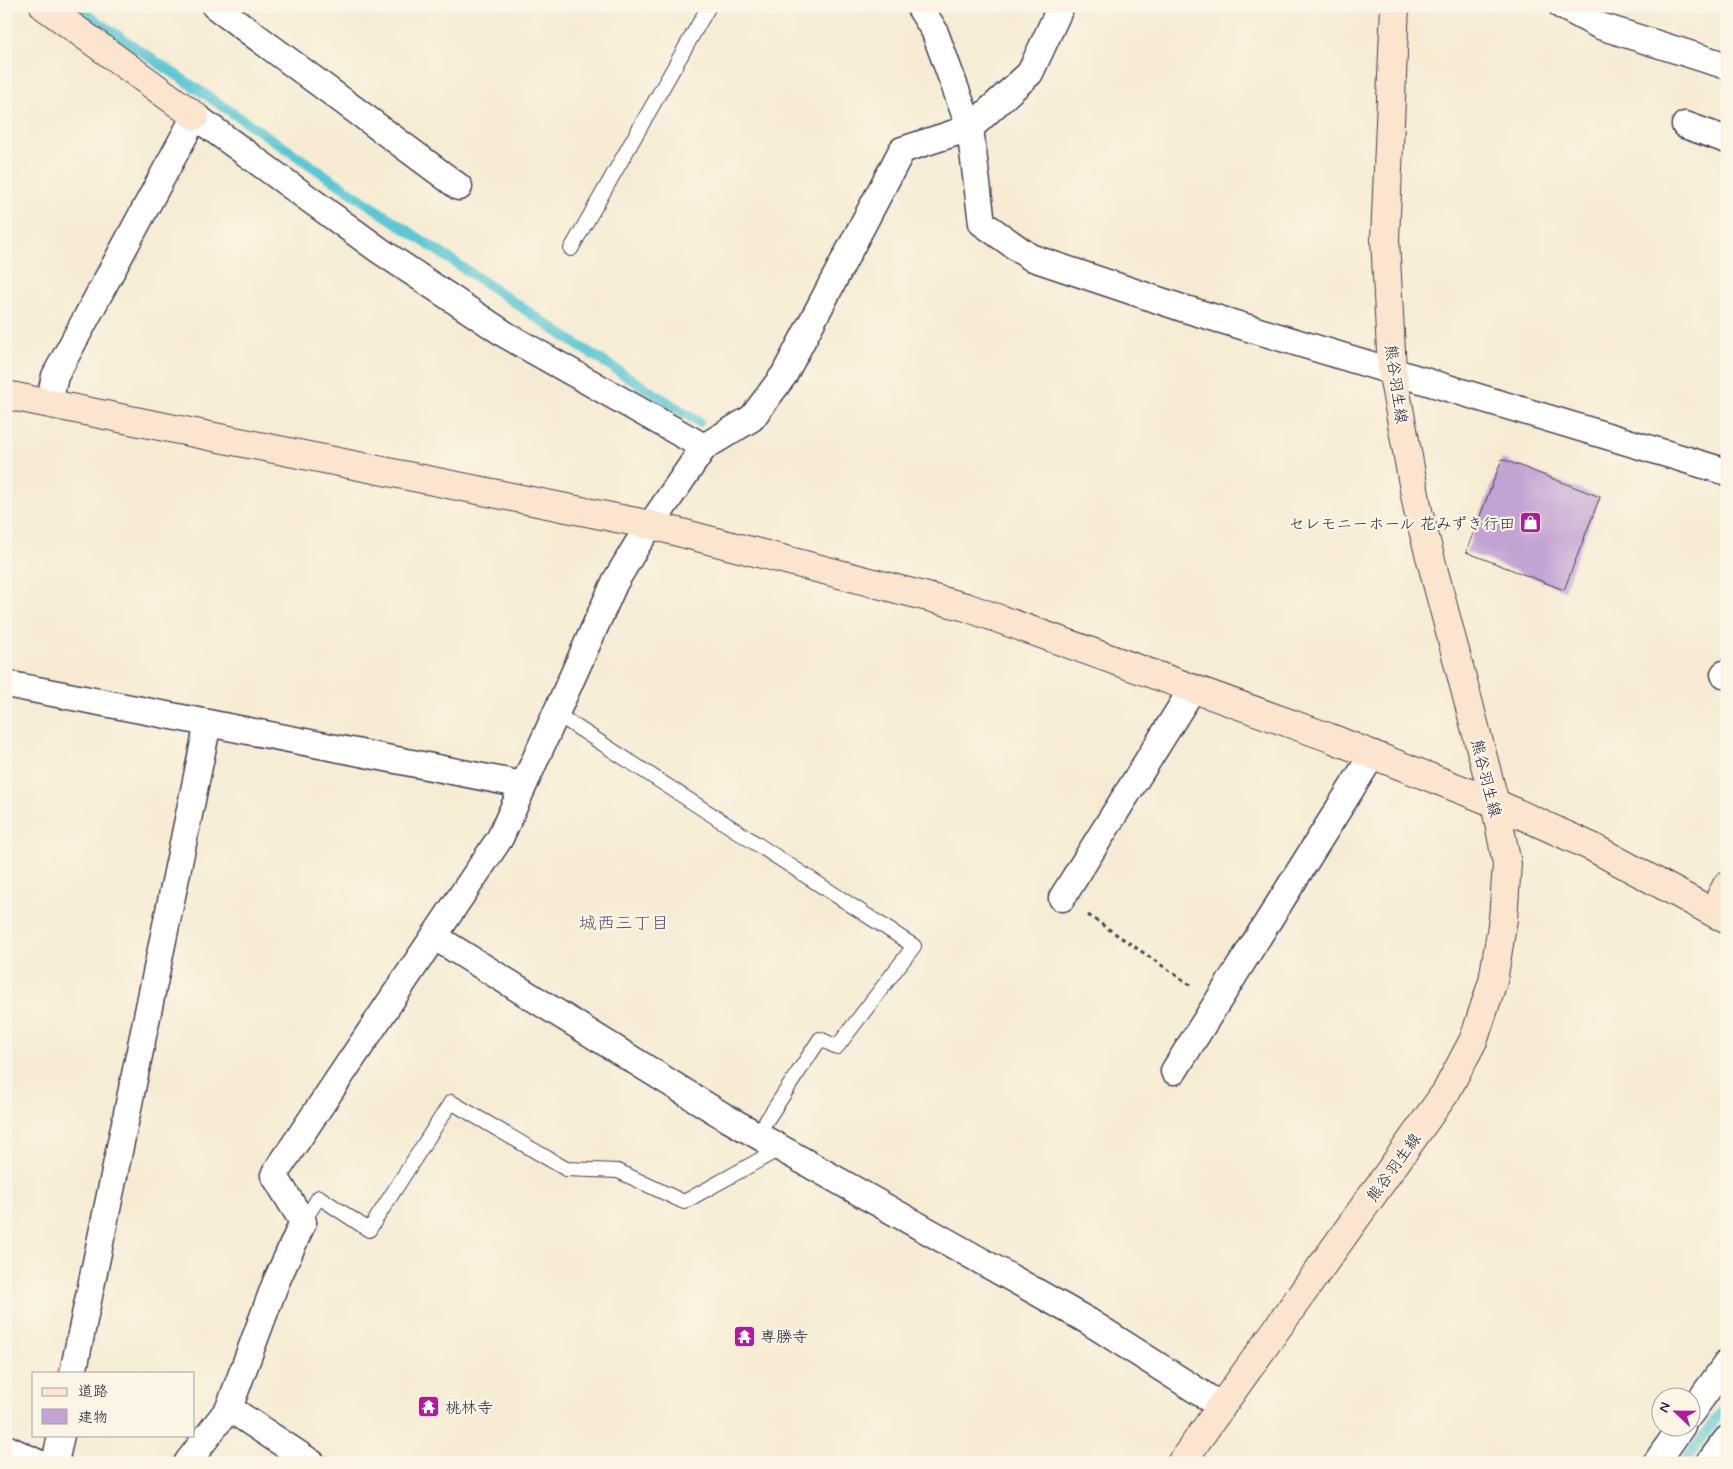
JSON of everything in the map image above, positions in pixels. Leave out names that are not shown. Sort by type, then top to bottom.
[{"type":"street","points":[[44,6],[379,250],[506,335],[704,447]]},
{"type":"street","points":[[215,6],[459,186]]},
{"type":"street","points":[[919,6],[934,30],[970,128],[982,223],[1030,257],[1182,308],[1727,472]]},
{"type":"street","points":[[187,1463],[229,1408],[276,1282],[303,1222],[274,1175],[446,944],[500,838],[615,582],[704,447],[752,418],[784,375],[902,150],[970,128],[1030,73],[1061,6]]},
{"type":"street","name":"熊谷羽生線","points":[[1181,1463],[1446,1092],[1474,1039],[1493,981],[1507,864],[1495,803],[1418,512],[1392,370],[1385,239],[1395,6]]},
{"type":"street","points":[[1562,6],[1600,26],[1727,66]]},
{"type":"street","points":[[49,403],[55,376],[195,116]]},
{"type":"street","points":[[1685,125],[1727,140]]},
{"type":"street","points":[[6,395],[651,525],[966,607],[1373,754],[1495,803],[1592,847],[1720,916],[1727,885]]},
{"type":"street","points":[[6,684],[523,785]]},
{"type":"street","points":[[1062,898],[1193,688]]},
{"type":"street","points":[[74,1372],[208,723]]},
{"type":"street","points":[[1174,1071],[1373,754]]},
{"type":"street","points":[[446,944],[725,1117],[1088,1321],[1221,1406]]},
{"type":"street","points":[[1700,1400],[1727,1363]]},
{"type":"street","points":[[229,1408],[312,1463]]},
{"type":"street","points":[[54,1463],[60,1436]]},
{"type":"street","points":[[1656,1463],[1675,1436]]},
{"type":"street","points":[[1709,1463],[1727,1439]]},
{"type":"street","points":[[6,1448],[38,1463]]},
{"type":"lane","points":[[571,249],[709,6]]},
{"type":"lane","points":[[555,713],[914,946],[837,1047],[820,1039],[757,1135]]},
{"type":"lane","points":[[303,1222],[320,1197],[369,1230],[451,1102],[566,1169],[618,1171],[684,1202],[781,1148]]},
{"type":"path","points":[[1062,898],[1218,1003]]},
{"type":"building","points":[[1502,459],[1600,497],[1564,590],[1466,552]]},
{"type":"waterway","points":[[74,6],[579,346],[699,422]]},
{"type":"waterway","points":[[1684,1463],[1727,1404]]},
{"type":"place","name":"セレモニーホール 花みずき行田","points":[[1531,523]]},
{"type":"place","name":"専勝寺","points":[[744,1336]]},
{"type":"place","name":"桃林寺","points":[[429,1407]]},
{"type":"district","name":"城西三丁目","points":[[624,923]]}]
